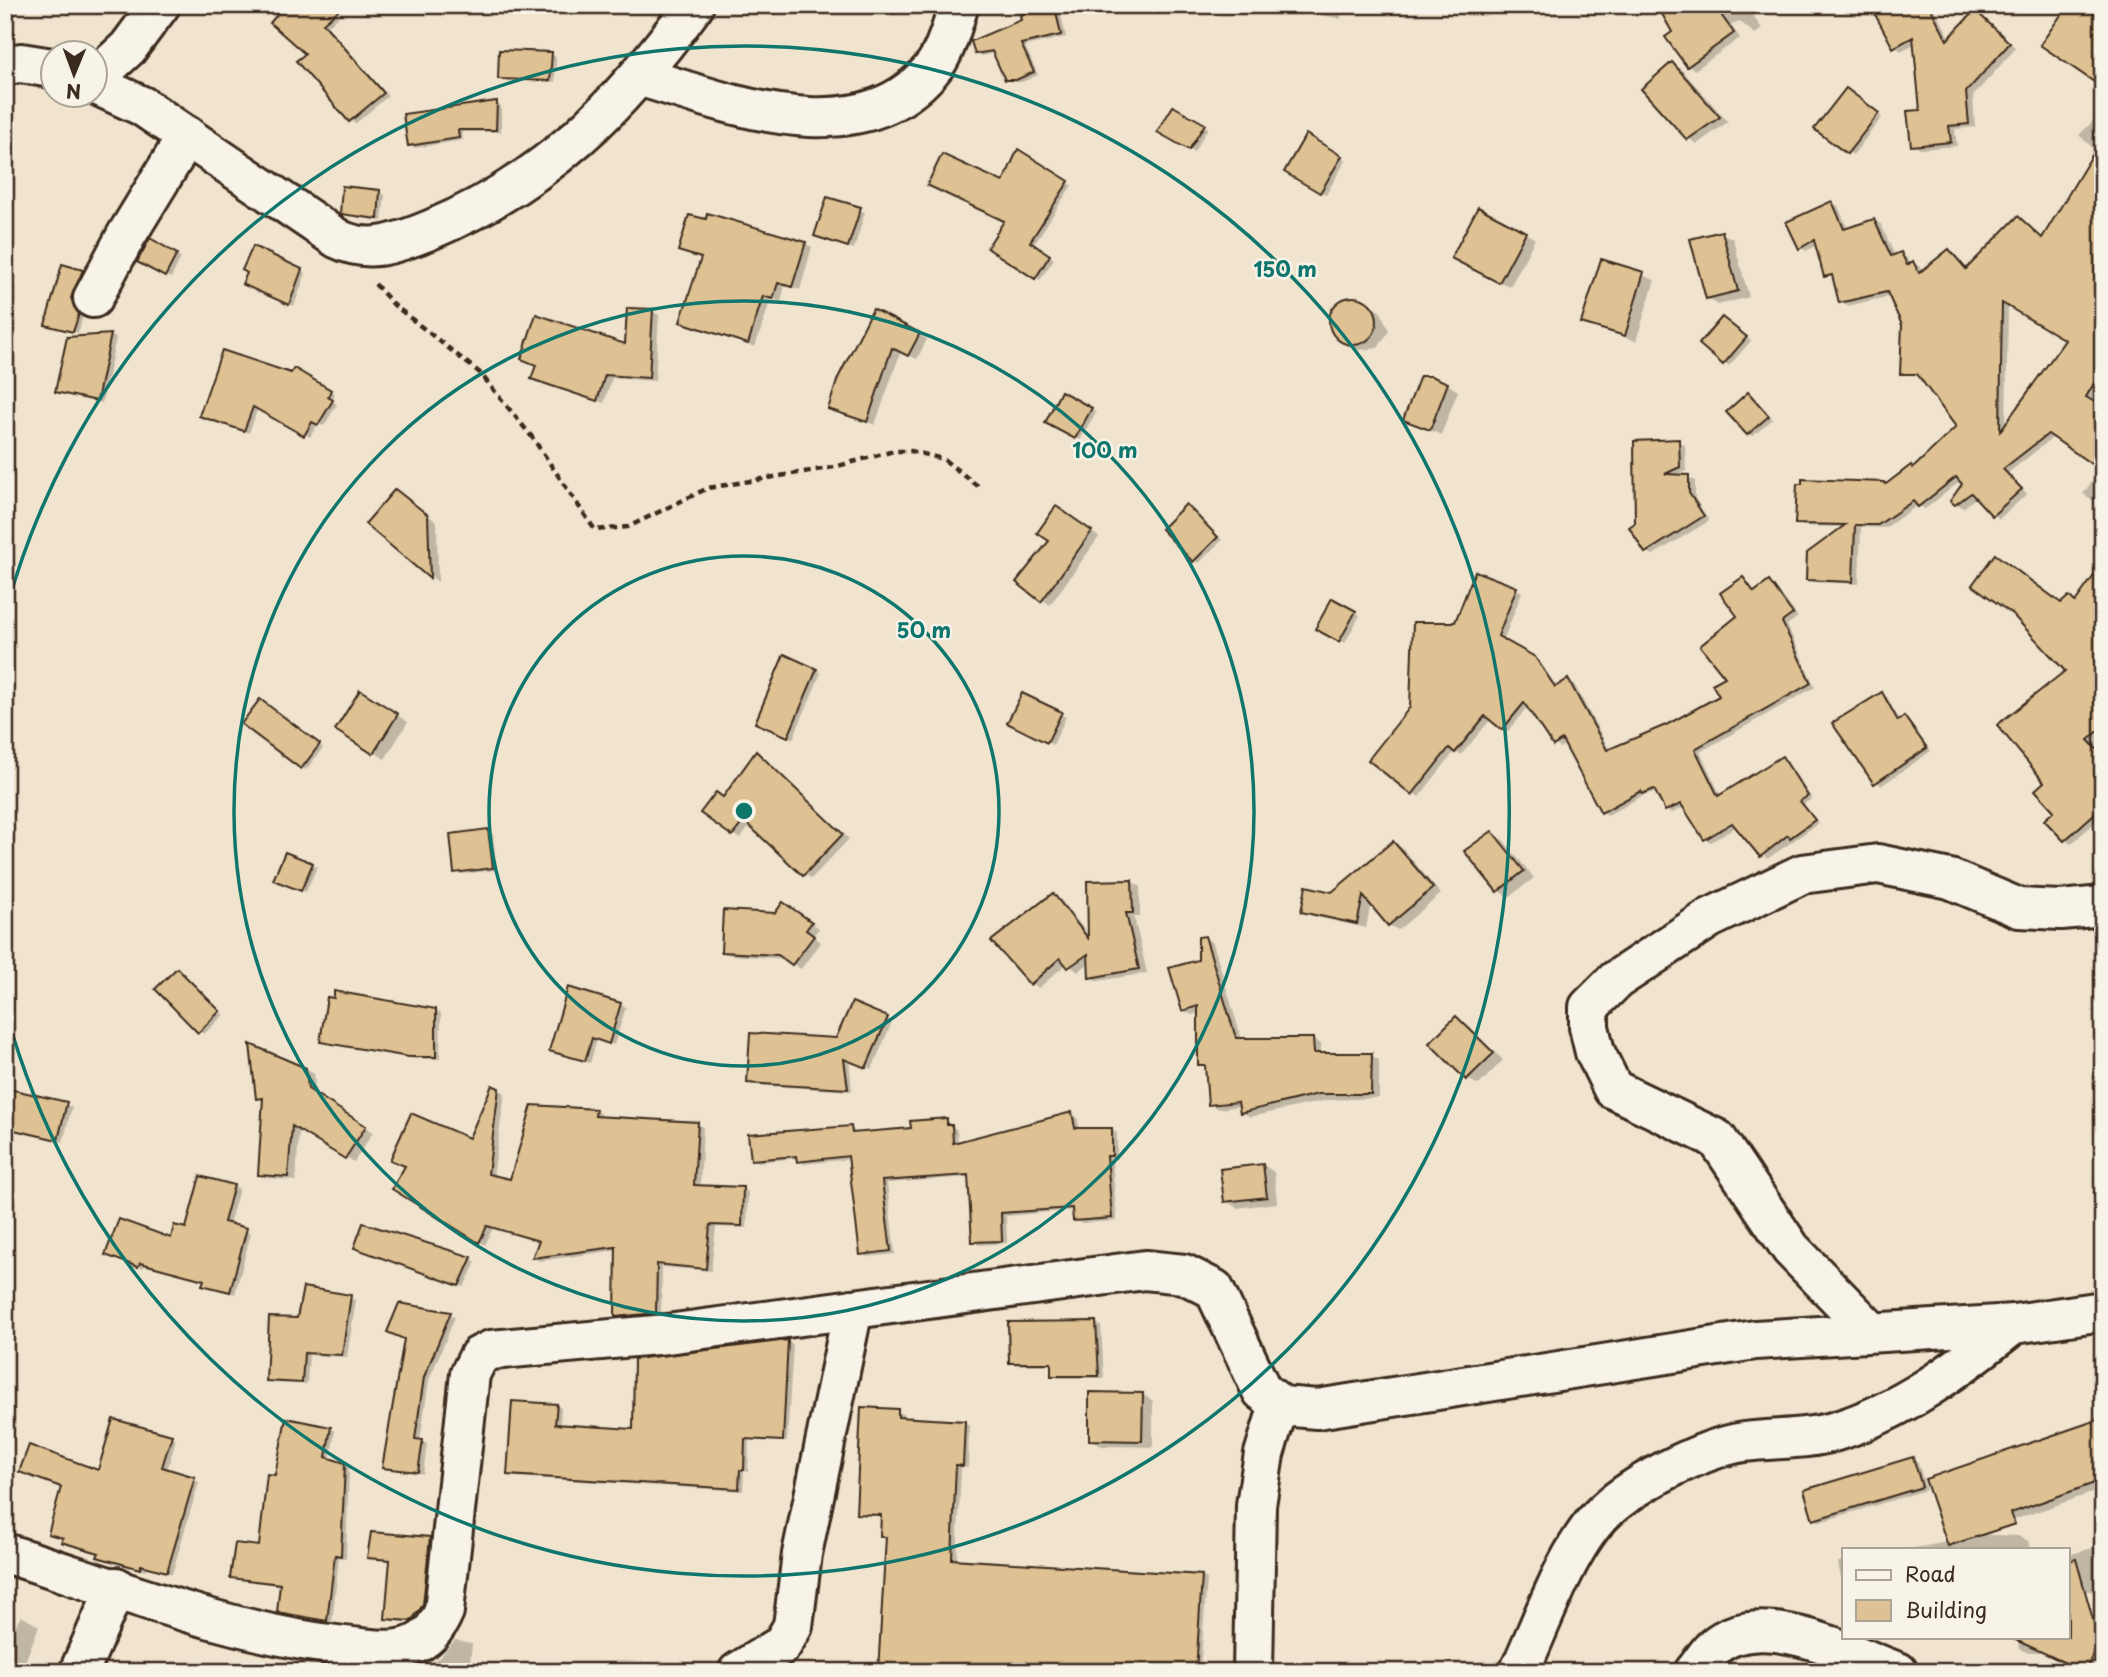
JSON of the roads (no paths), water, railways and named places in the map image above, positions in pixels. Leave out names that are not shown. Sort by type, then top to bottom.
[{"type":"street","points":[[108,68],[128,48],[160,5]]},
{"type":"street","points":[[108,89],[142,106],[350,245],[392,245],[487,205],[522,183],[587,133],[639,76],[694,5]]},
{"type":"street","points":[[639,76],[747,107],[791,115],[818,117],[860,114],[879,108],[908,92],[934,65],[959,5]]},
{"type":"street","points":[[128,48],[142,106]]},
{"type":"street","points":[[5,65],[21,63],[38,66]]},
{"type":"street","points":[[93,298],[125,236],[187,136]]},
{"type":"street","points":[[1872,1332],[1791,1249],[1717,1139],[1613,1089],[1595,1052],[1589,1027],[1589,1007],[1616,980],[1710,918],[1802,874],[1878,863],[1950,879],[2019,908],[2062,910],[2103,906]]},
{"type":"street","points":[[5,1553],[229,1623],[306,1642],[395,1649],[428,1637],[443,1611],[470,1374],[481,1354],[491,1350],[667,1334],[1145,1270],[1184,1274],[1202,1281],[1219,1295],[1262,1391],[1279,1405],[1317,1409],[1755,1340],[2014,1324],[2103,1311]]},
{"type":"street","points":[[762,1666],[789,1636],[796,1616],[802,1554],[853,1309]]},
{"type":"street","points":[[1519,1672],[1573,1551],[1600,1516],[1637,1487],[1696,1457],[1741,1442],[1832,1432],[1884,1411],[1948,1377],[2014,1324]]},
{"type":"street","points":[[1253,1672],[1256,1505],[1264,1454],[1279,1405]]},
{"type":"street","points":[[79,1672],[116,1587]]},
{"type":"street","points":[[1694,1672],[1715,1646],[1744,1632],[1779,1630],[1898,1672]]}]
